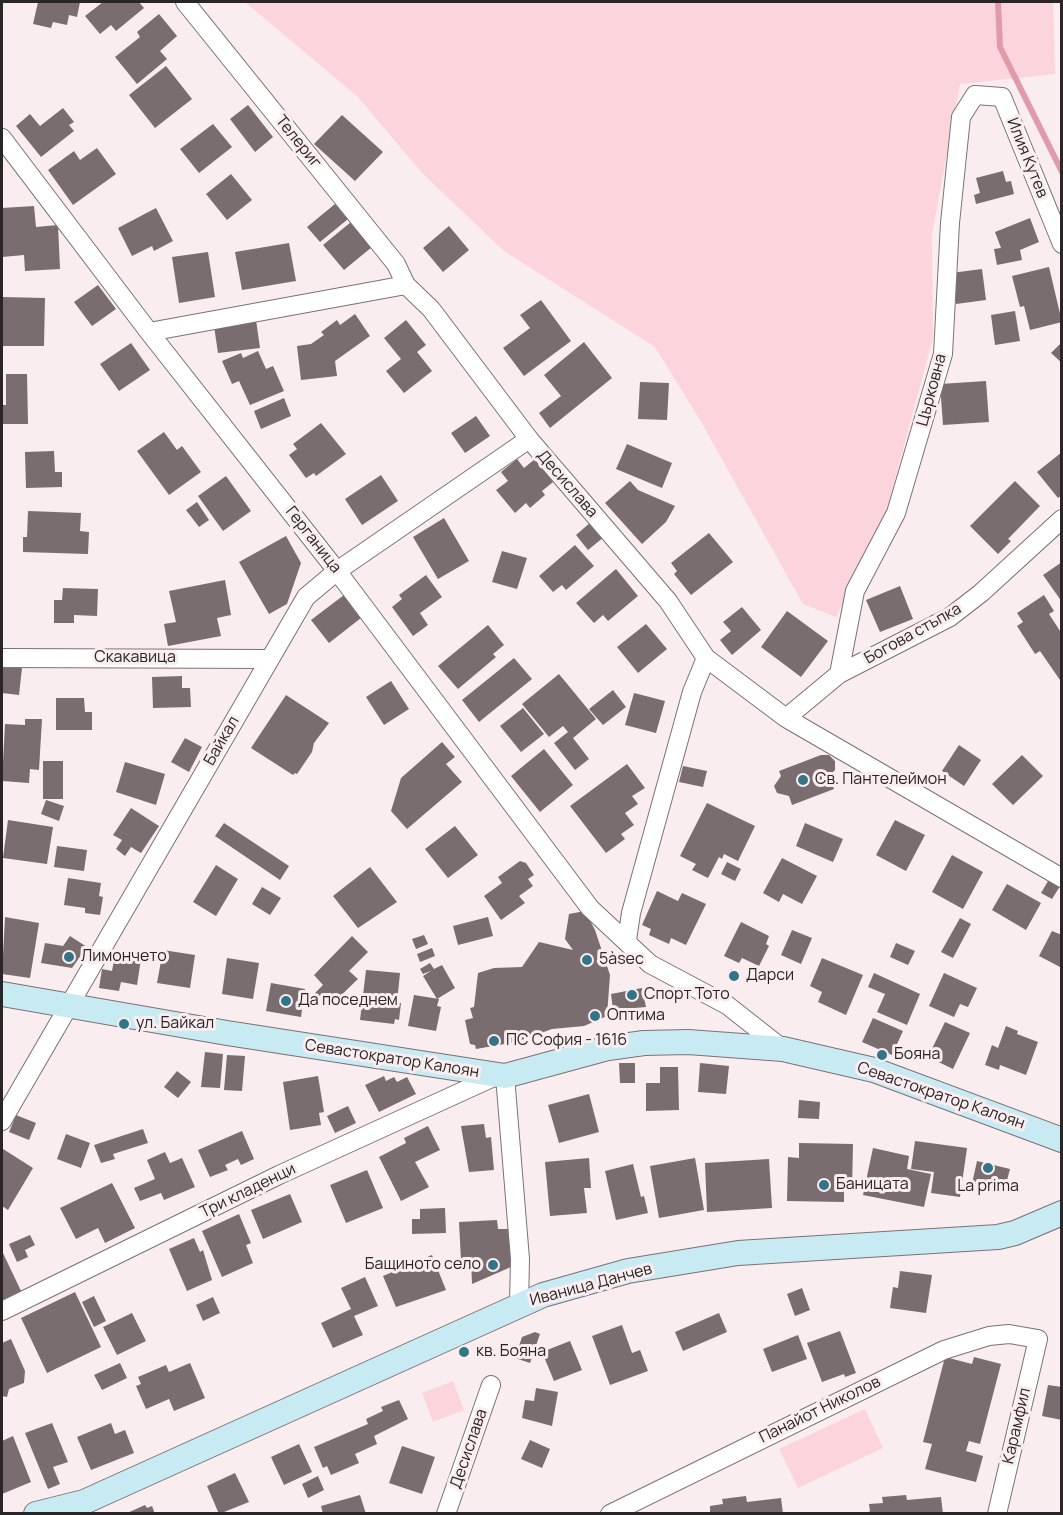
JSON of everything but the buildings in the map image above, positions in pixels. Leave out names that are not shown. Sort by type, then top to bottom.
[{"type":"main road","name":"Севастократор Калоян","points":[[2,994],[500,1076],[608,1048],[644,1043],[688,1042],[783,1049],[874,1070],[1062,1140]]},
{"type":"main road","name":"Иваница Данчев","points":[[36,1514],[77,1508],[543,1295],[628,1271],[738,1253],[998,1237],[1023,1230],[1062,1213]]},
{"type":"street","name":"Телериг","points":[[185,2],[396,264],[406,285]]},
{"type":"street","name":"Илия Кутев","points":[[975,95],[1002,97],[1062,244]]},
{"type":"street","name":"Църковна","points":[[839,674],[855,591],[896,513],[943,354],[950,223],[961,117],[975,95]]},
{"type":"street","name":"Герганица","points":[[2,138],[149,332],[338,571],[590,908],[627,940]]},
{"type":"street","points":[[149,332],[406,285]]},
{"type":"street","name":"Десислава","points":[[406,285],[431,309],[529,439],[668,600],[706,658]]},
{"type":"street","name":"Байкал","points":[[2,1121],[306,597],[338,571],[529,439]]},
{"type":"street","name":"Богова стъпка","points":[[786,718],[839,674],[950,617],[981,593],[1062,519]]},
{"type":"street","name":"Скакавица","points":[[2,658],[269,659]]},
{"type":"street","points":[[627,940],[631,913],[689,703],[706,658],[786,718],[1062,878]]},
{"type":"street","name":"Севастократор Калоян","points":[[627,940],[650,964],[727,1005],[783,1049]]},
{"type":"street","points":[[500,1076],[520,1259],[519,1305]]},
{"type":"street","name":"Три кладенци","points":[[2,1311],[279,1175],[500,1076]]},
{"type":"street","name":"Панайот Николов","points":[[610,1514],[944,1350],[989,1336],[1009,1334],[1038,1339]]},
{"type":"street","name":"Карамфил","points":[[997,1514],[1038,1339]]},
{"type":"street","name":"Десислава","points":[[446,1514],[491,1385]]},
{"type":"shaded area","points":[[245,2],[1053,2],[1055,74],[960,84],[932,234],[933,338],[885,516],[836,617],[803,604],[700,420],[655,347],[504,251],[422,173],[358,97]]},
{"type":"shaded area","points":[[453,1381],[464,1410],[433,1422],[422,1393]]},
{"type":"shaded area","points":[[865,1409],[883,1448],[798,1488],[779,1449]]},
{"type":"waterway","points":[[998,2],[1000,47],[1062,172]]},
{"type":"place","name":"Св. Пантелеймон","points":[[803,780]]},
{"type":"place","name":"Лимончето","points":[[69,957]]},
{"type":"place","name":"5àsec","points":[[587,960]]},
{"type":"place","name":"Дарси","points":[[734,976]]},
{"type":"place","name":"Спорт Тото","points":[[632,995]]},
{"type":"place","name":"Да поседнем","points":[[286,1001]]},
{"type":"place","name":"Оптима","points":[[595,1016]]},
{"type":"place","name":"ул. Байкал","points":[[124,1024]]},
{"type":"place","name":"ПС София - 1616","points":[[494,1041]]},
{"type":"place","name":"Бояна","points":[[882,1055]]},
{"type":"place","name":"La prima","points":[[988,1168]]},
{"type":"place","name":"Баницата","points":[[824,1185]]},
{"type":"place","name":"Бащиното село","points":[[493,1265]]},
{"type":"place","name":"кв. Бояна","points":[[464,1352]]}]
